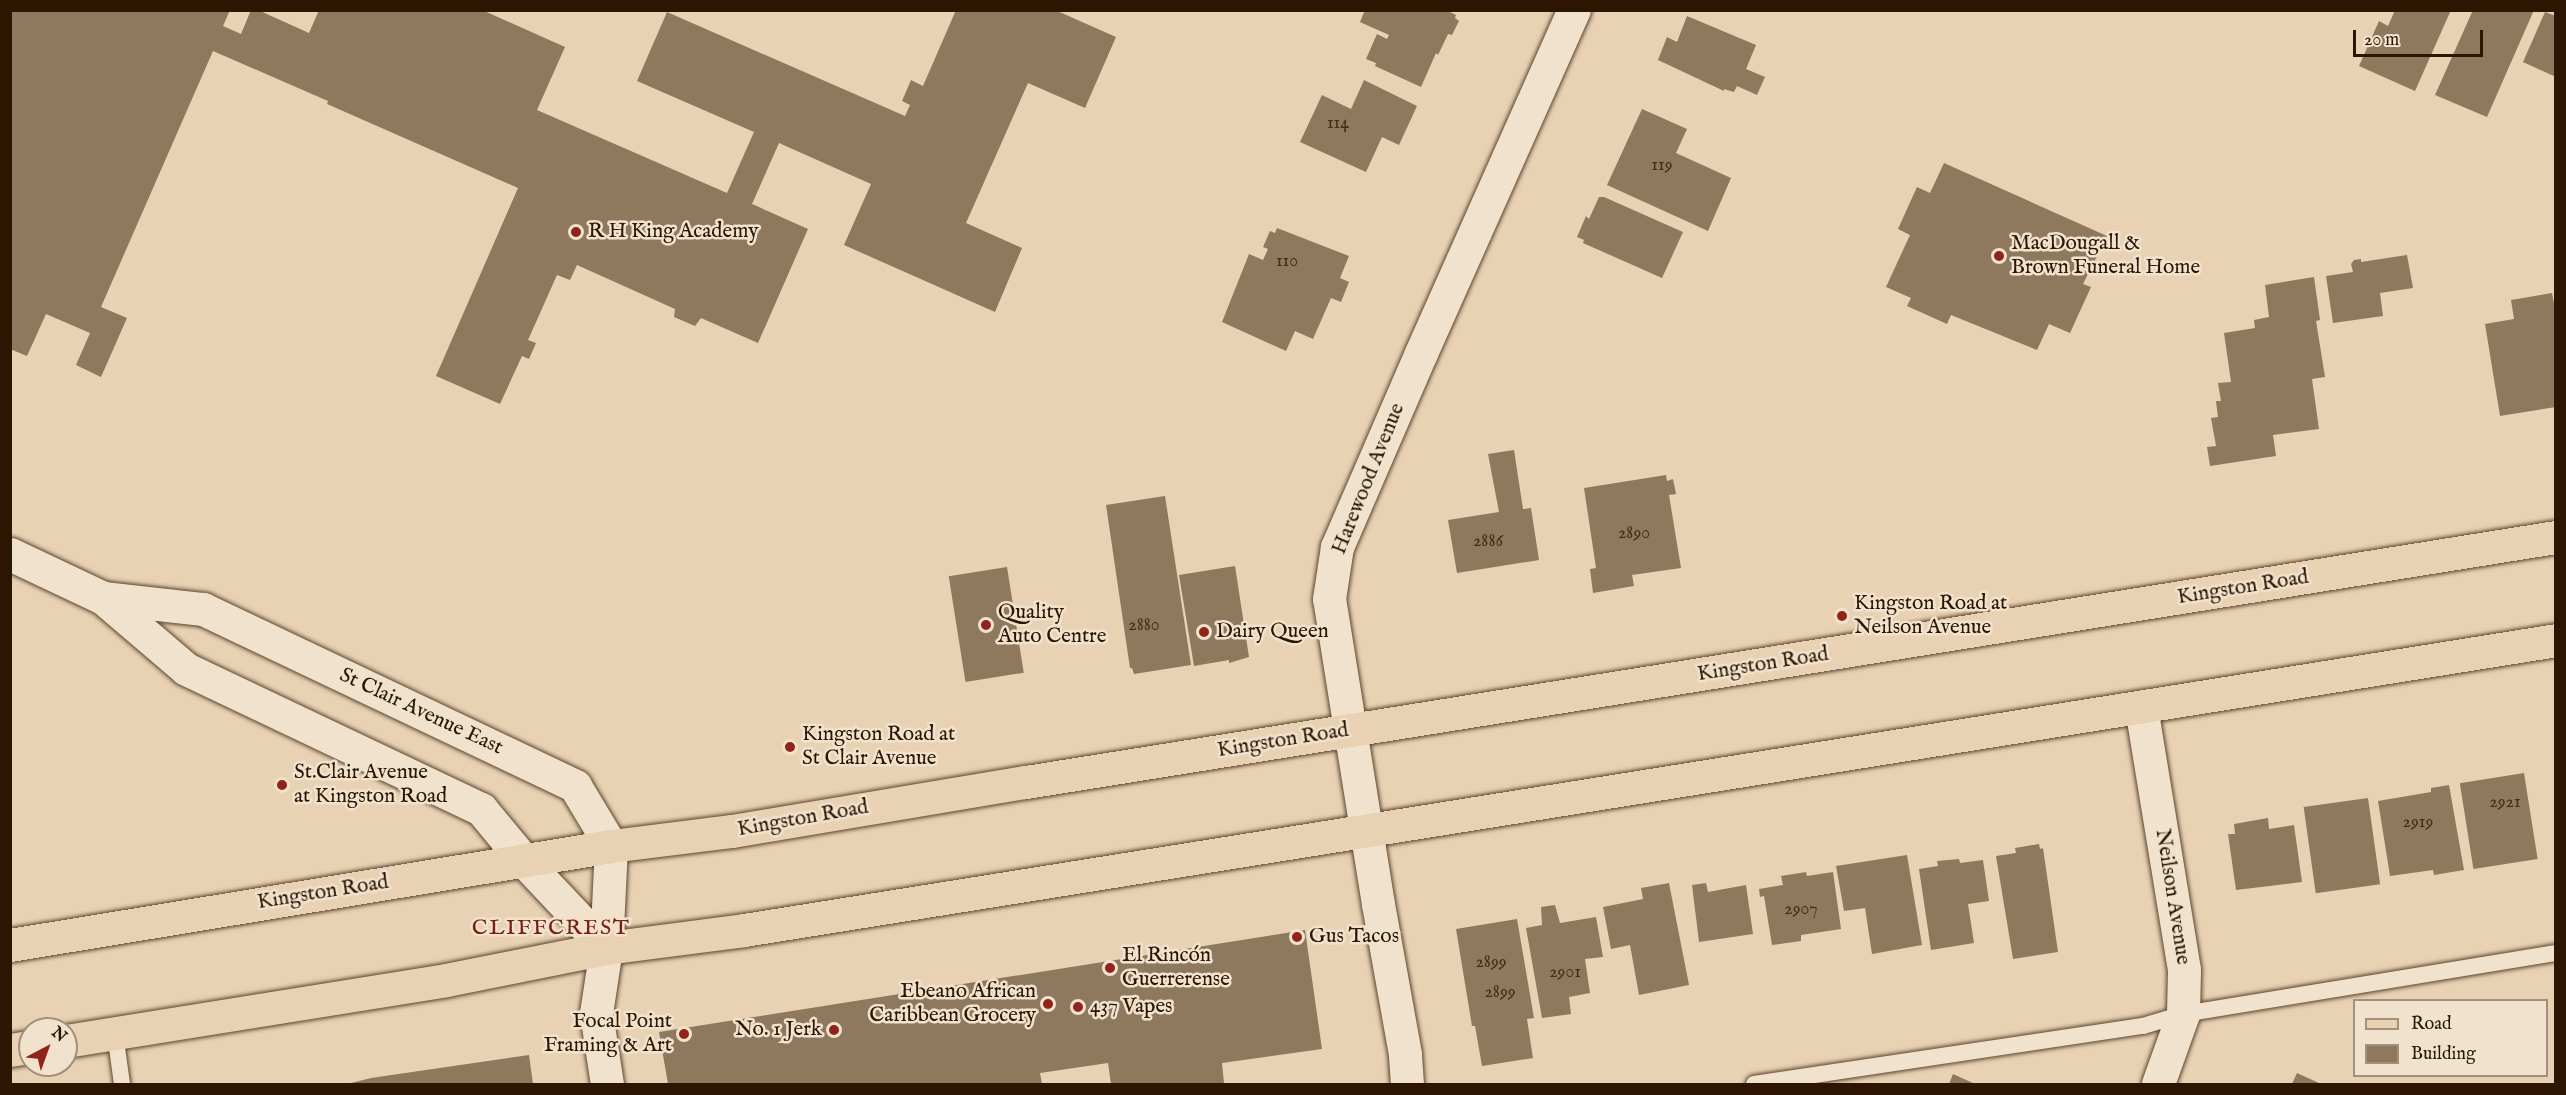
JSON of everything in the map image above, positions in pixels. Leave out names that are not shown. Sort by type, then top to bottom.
[{"type":"main road","name":"Kingston Road","points":[[10,945],[525,862],[611,846],[732,831],[2556,537]]},
{"type":"main road","points":[[78,1039],[446,980],[606,948],[768,926],[2556,640]]},
{"type":"street","name":"Harewood Avenue","points":[[1407,1084],[1405,1054],[1329,599],[1337,547],[1574,10]]},
{"type":"street","name":"St Clair Avenue East","points":[[10,554],[103,598],[186,669],[482,809],[525,862],[606,948]]},
{"type":"street","name":"St Clair Avenue East","points":[[103,598],[203,609],[575,786],[611,846]]},
{"type":"street","name":"Neilson Avenue","points":[[2141,707],[2184,970],[2183,1014],[2158,1084]]},
{"type":"street","points":[[607,1084],[596,1012],[606,948],[611,846]]},
{"type":"lane","points":[[1754,1084],[2143,1026],[2183,1014],[2556,953]]},
{"type":"lane","points":[[115,1033],[122,1084]]},
{"type":"building","points":[[10,10],[230,10],[223,26],[241,34],[251,10],[258,10],[309,33],[319,10],[482,10],[565,47],[537,110],[727,193],[754,132],[637,81],[667,12],[905,116],[910,105],[902,101],[911,80],[923,86],[956,10],[1055,10],[1116,37],[1085,108],[1028,83],[966,223],[1022,248],[995,312],[844,245],[871,184],[779,143],[752,204],[808,229],[758,343],[701,318],[695,326],[674,317],[675,309],[577,265],[570,280],[557,275],[528,340],[536,343],[529,359],[522,356],[500,404],[436,376],[518,188],[213,51],[101,307],[127,318],[101,377],[76,365],[90,333],[46,314],[27,356],[10,349]]},
{"type":"building","points":[[1365,10],[1446,10],[1456,15],[1455,18],[1459,21],[1452,35],[1448,34],[1438,55],[1436,53],[1421,87],[1375,66],[1376,63],[1366,59],[1377,34],[1387,39],[1389,35],[1360,22]]},
{"type":"building","points":[[2395,10],[2451,10],[2415,91],[2359,66],[2379,21],[2388,26]]},
{"type":"building","points":[[2473,10],[2534,10],[2487,117],[2435,95]]},
{"type":"building","points":[[2545,12],[2556,16],[2556,77],[2523,62]]},
{"type":"building","points":[[1687,16],[1756,45],[1746,69],[1765,77],[1757,95],[1737,86],[1734,92],[1724,89],[1724,91],[1658,60],[1667,37],[1677,42]]},
{"type":"building","points":[[1364,80],[1417,106],[1399,145],[1382,137],[1366,172],[1300,142],[1322,95],[1351,109]]},
{"type":"building","points":[[1642,109],[1687,129],[1676,153],[1731,178],[1708,231],[1607,185]]},
{"type":"building","name":"MacDougall & Brown Funeral Home","points":[[1944,163],[2107,236],[2083,284],[2091,287],[2070,333],[2049,324],[2037,350],[1951,315],[1947,324],[1907,306],[1911,298],[1886,287],[1910,235],[1898,229],[1917,187],[1930,193]]},
{"type":"building","points":[[1599,197],[1604,197],[1683,232],[1662,278],[1583,243],[1584,240],[1577,237],[1586,216],[1589,219]]},
{"type":"building","points":[[1277,228],[1349,256],[1340,278],[1349,282],[1341,302],[1331,298],[1313,339],[1295,331],[1286,351],[1222,322],[1249,254],[1263,260],[1268,249],[1263,247],[1270,231],[1275,233]]},
{"type":"building","points":[[2407,255],[2413,288],[2380,293],[2383,316],[2333,323],[2326,276],[2353,272],[2351,264],[2354,260],[2361,259],[2361,262]]},
{"type":"building","points":[[2314,277],[2320,320],[2316,321],[2325,377],[2312,379],[2319,429],[2273,435],[2276,456],[2210,466],[2207,447],[2216,446],[2211,418],[2218,417],[2216,401],[2221,401],[2218,383],[2231,382],[2224,333],[2255,328],[2254,320],[2269,317],[2265,285]]},
{"type":"building","points":[[2552,293],[2556,313],[2556,407],[2500,416],[2485,324],[2514,319],[2511,300]]},
{"type":"building","points":[[1514,450],[1523,509],[1531,508],[1539,560],[1457,573],[1448,520],[1499,512],[1488,454]]},
{"type":"building","points":[[1666,475],[1667,481],[1673,479],[1676,494],[1669,495],[1681,568],[1632,575],[1634,586],[1593,593],[1590,569],[1596,568],[1584,488]]},
{"type":"building","points":[[1165,496],[1191,665],[1134,674],[1130,668],[1106,505]]},
{"type":"building","points":[[1235,566],[1249,657],[1229,663],[1229,660],[1194,666],[1179,575]]},
{"type":"building","name":"Quality Auto Centre","points":[[1007,567],[1024,673],[965,682],[949,576]]},
{"type":"building","points":[[2524,773],[2538,859],[2473,869],[2460,783]]},
{"type":"building","points":[[2449,785],[2464,870],[2434,875],[2433,870],[2390,876],[2378,801],[2431,792],[2431,788]]},
{"type":"building","points":[[2368,798],[2380,884],[2316,893],[2304,807]]},
{"type":"building","points":[[2268,818],[2269,829],[2294,825],[2302,882],[2236,890],[2228,834],[2235,834],[2234,824]]},
{"type":"building","points":[[2039,844],[2040,849],[2043,848],[2058,952],[2013,959],[1996,856],[2016,853],[2015,848]]},
{"type":"building","points":[[1907,855],[1922,945],[1872,954],[1865,908],[1844,911],[1836,866]]},
{"type":"building","points":[[1959,859],[1960,863],[1983,860],[1989,901],[1968,904],[1974,943],[1931,950],[1919,869],[1938,866],[1937,861]]},
{"type":"building","points":[[1806,872],[1807,876],[1833,872],[1841,929],[1801,935],[1801,941],[1772,945],[1764,896],[1760,897],[1759,889],[1783,885],[1781,876]]},
{"type":"building","points":[[1669,883],[1689,985],[1639,995],[1630,945],[1611,949],[1603,907],[1643,899],[1641,888]]},
{"type":"building","points":[[1706,883],[1708,892],[1746,885],[1753,934],[1699,942],[1692,885]]},
{"type":"building","points":[[1555,905],[1560,923],[1596,917],[1603,957],[1585,959],[1590,993],[1569,997],[1571,1014],[1542,1018],[1526,928],[1542,925],[1541,907]]},
{"type":"building","points":[[1517,919],[1534,1018],[1527,1019],[1533,1058],[1482,1066],[1475,1026],[1472,1026],[1456,929]]},
{"type":"building","points":[[1305,930],[1322,1049],[1222,1063],[1224,1083],[1111,1084],[1108,1063],[1040,1073],[1042,1084],[668,1084],[659,1032]]},
{"type":"building","points":[[529,1055],[533,1084],[347,1084],[371,1078]]},
{"type":"building","points":[[2297,1073],[2321,1084],[2292,1084]]},
{"type":"building","points":[[1953,1074],[1975,1084],[1949,1084]]},
{"type":"place","name":"R H King Academy","points":[[576,232]]},
{"type":"place","name":"MacDougall & Brown Funeral Home","points":[[1999,256]]},
{"type":"place","name":"Kingston Road at Neilson Avenue","points":[[1842,616]]},
{"type":"place","name":"Quality Auto Centre","points":[[986,625]]},
{"type":"place","name":"Dairy Queen","points":[[1204,632]]},
{"type":"place","name":"Kingston Road at St Clair Avenue","points":[[790,747]]},
{"type":"place","name":"St.Clair Avenue at Kingston Road","points":[[282,785]]},
{"type":"place","name":"Gus Tacos","points":[[1297,937]]},
{"type":"place","name":"El Rincón Guerrerense","points":[[1110,968]]},
{"type":"place","name":"Ebeano African Caribbean Grocery","points":[[1048,1004]]},
{"type":"place","name":"437 Vapes","points":[[1078,1007]]},
{"type":"place","name":"No. 1 Jerk","points":[[834,1030]]},
{"type":"place","name":"Focal Point Framing & Art","points":[[684,1034]]},
{"type":"district","name":"CLIFFCREST","points":[[551,929]]}]
